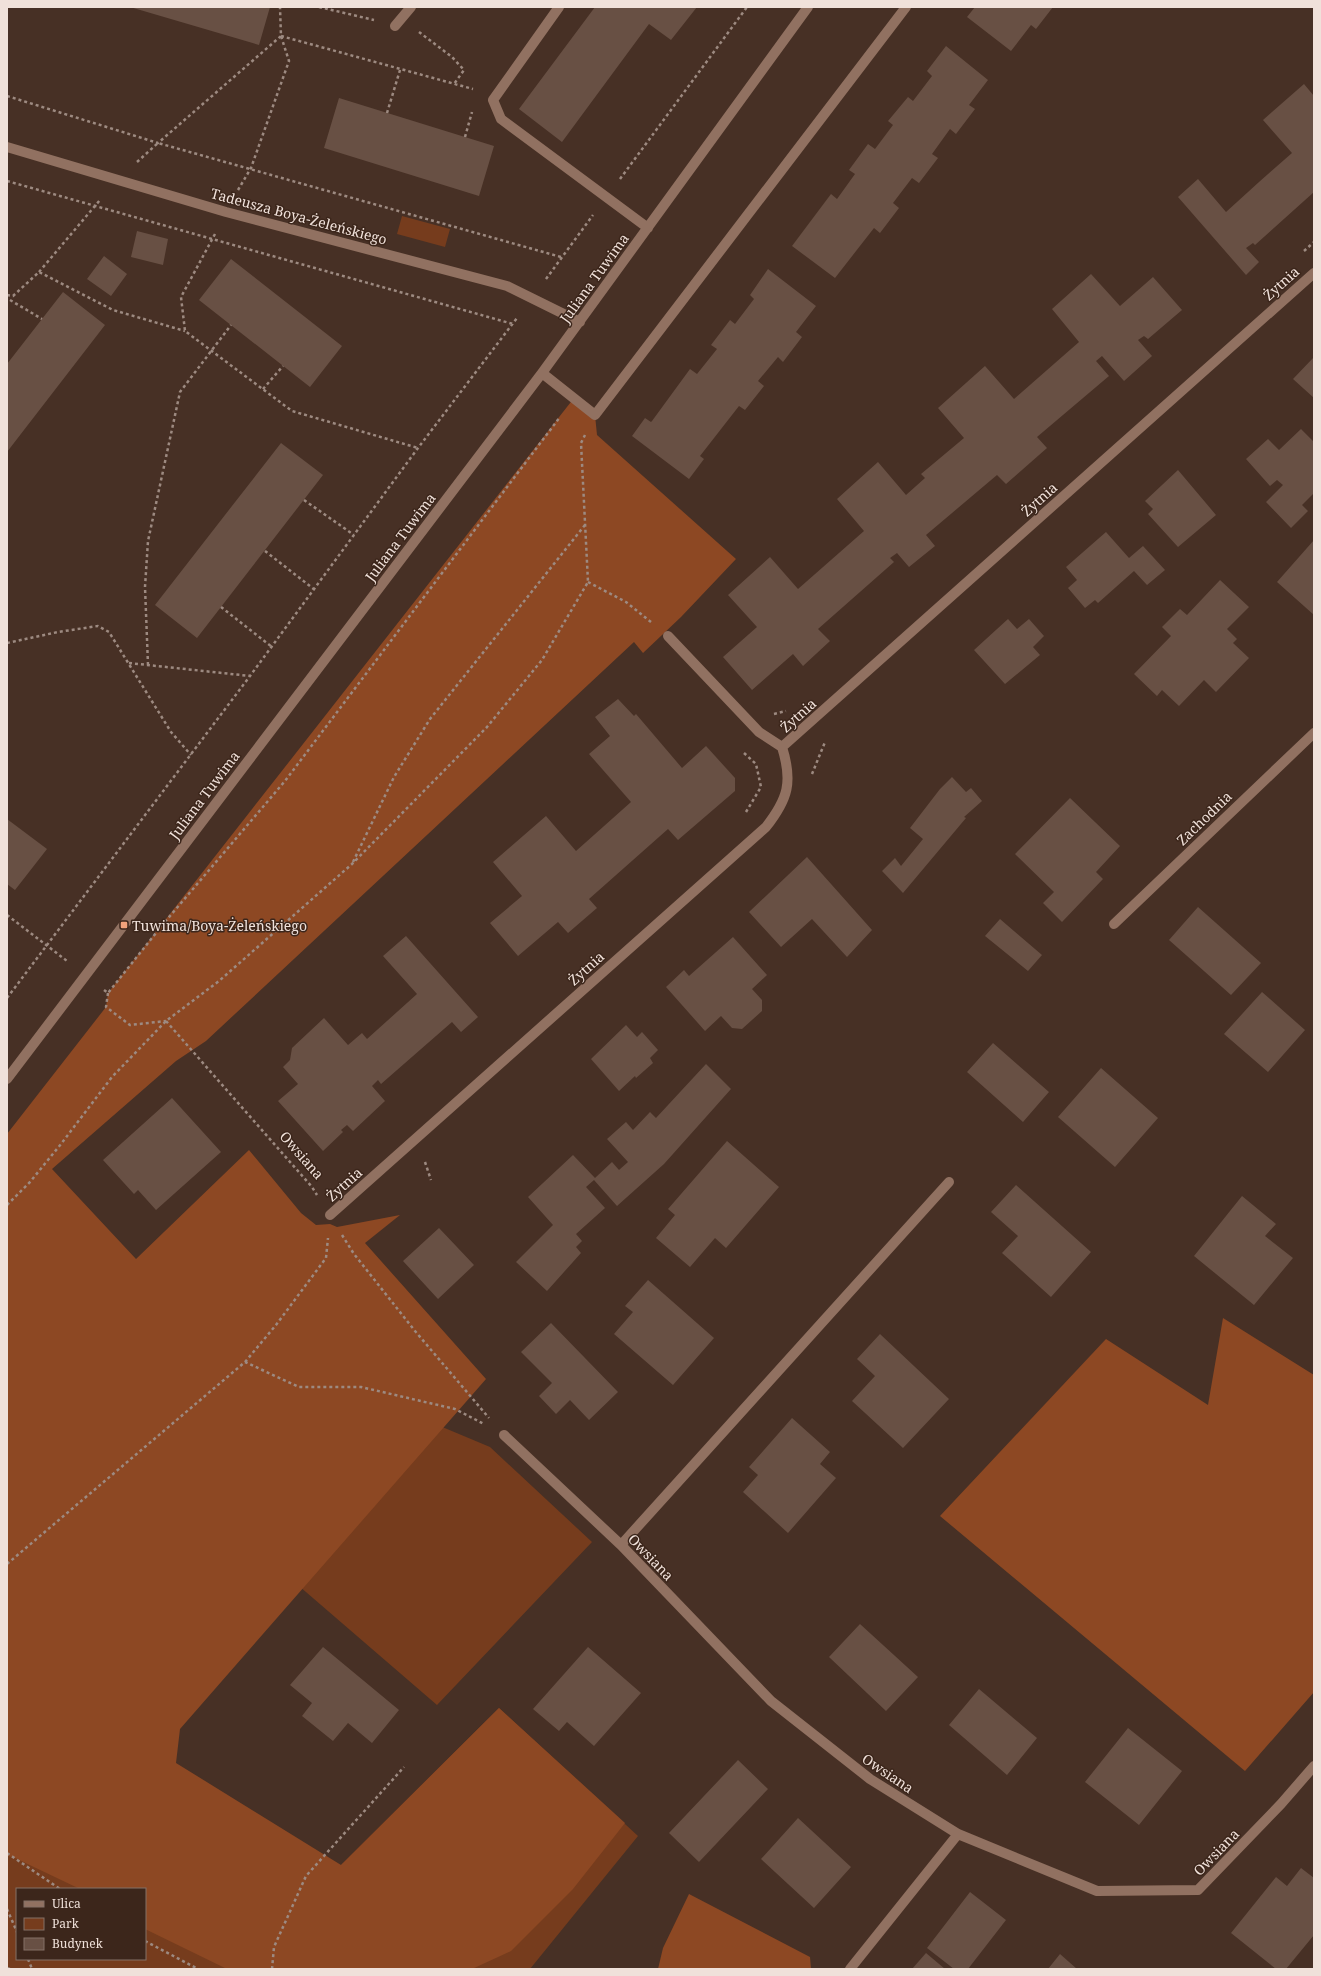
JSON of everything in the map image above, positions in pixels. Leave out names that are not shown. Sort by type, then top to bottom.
[{"type":"street","points":[[395,26],[411,7]]},
{"type":"street","points":[[559,7],[493,100],[501,119],[648,228]]},
{"type":"street","name":"Juliana Tuwima","points":[[7,1079],[542,373],[808,7]]},
{"type":"street","points":[[542,373],[595,415],[906,7]]},
{"type":"street","name":"Tadeusza Boya-Żeleńskiego","points":[[7,147],[226,212],[507,286],[580,322]]},
{"type":"street","name":"Żytnia","points":[[330,1215],[766,827],[779,809],[788,786],[788,766],[782,747],[1314,273]]},
{"type":"street","points":[[668,636],[759,732],[782,747]]},
{"type":"street","name":"Zachodnia","points":[[1114,924],[1314,733]]},
{"type":"street","points":[[621,1545],[949,1182]]},
{"type":"street","name":"Owsiana","points":[[504,1435],[621,1545],[771,1701],[870,1779],[958,1834],[1097,1891],[1198,1890],[1281,1804],[1314,1766]]},
{"type":"street","points":[[850,1969],[958,1834]]},
{"type":"path","points":[[185,331],[181,297],[251,168],[289,61],[281,36],[280,7]]},
{"type":"path","points":[[7,998],[315,590],[418,448],[532,299],[561,257],[747,7]]},
{"type":"path","points":[[281,36],[400,70],[479,90]]},
{"type":"path","points":[[7,96],[158,143],[281,36]]},
{"type":"path","points":[[387,113],[400,70]]},
{"type":"path","points":[[251,168],[561,257]]},
{"type":"path","points":[[7,181],[513,324]]},
{"type":"path","points":[[7,304],[13,296],[39,272],[113,310],[185,331],[292,411],[418,448]]},
{"type":"path","points":[[7,295],[13,296]]},
{"type":"path","points":[[10,300],[42,319]]},
{"type":"path","points":[[148,665],[145,587],[148,541],[180,392],[231,325]]},
{"type":"path","points":[[263,390],[283,366]]},
{"type":"path","points":[[166,1021],[130,1025],[106,1007],[108,993],[164,923],[285,781],[574,398]]},
{"type":"path","points":[[7,1205],[30,1182],[112,1077],[166,1021],[219,981],[352,864],[487,727],[542,660],[588,582],[581,443],[595,415]]},
{"type":"path","points":[[304,500],[354,535]]},
{"type":"path","points":[[352,864],[394,777],[430,720],[585,525]]},
{"type":"path","points":[[265,551],[315,590]]},
{"type":"path","points":[[588,582],[626,602],[668,636]]},
{"type":"path","points":[[221,606],[272,647]]},
{"type":"path","points":[[7,644],[58,632],[98,626],[109,632],[171,732],[191,754]]},
{"type":"path","points":[[129,662],[250,676]]},
{"type":"path","points":[[810,781],[826,740]]},
{"type":"path","points":[[7,916],[108,993]]},
{"type":"path","name":"Owsiana","points":[[166,1021],[312,1187],[354,1254],[415,1331],[504,1435]]},
{"type":"path","points":[[423,1156],[431,1180]]},
{"type":"path","points":[[7,1564],[245,1362],[276,1325],[326,1258],[330,1215]]},
{"type":"path","points":[[245,1362],[299,1387],[361,1387],[455,1409],[504,1435]]},
{"type":"path","points":[[272,1969],[274,1947],[306,1876],[404,1767]]},
{"type":"path","points":[[7,1853],[59,1888]]},
{"type":"path","points":[[7,1909],[16,1930]]},
{"type":"path","points":[[146,1942],[198,1969]]},
{"type":"green space","points":[[402,216],[450,229],[445,247],[397,234]]},
{"type":"green space","points":[[385,1403],[490,1447],[592,1542],[437,1705],[299,1586],[138,1762],[334,1872],[499,1708],[638,1836],[530,1969],[7,1969],[7,1593]]},
{"type":"shaded area","points":[[574,398],[595,415],[597,435],[736,559],[681,617],[643,653],[634,642],[206,1041],[176,1061],[52,1169],[136,1259],[249,1150],[301,1213],[316,1225],[330,1224],[337,1227],[400,1215],[365,1243],[486,1379],[180,1729],[176,1763],[341,1865],[499,1708],[625,1823],[573,1889],[511,1951],[472,1969],[227,1969],[146,1929],[146,1888],[78,1888],[13,1857],[7,1856],[7,1134],[106,1007],[108,993]]},
{"type":"shaded area","points":[[1223,1318],[1314,1375],[1314,1692],[1245,1771],[940,1516],[1106,1339],[1208,1405]]},
{"type":"shaded area","points":[[689,1894],[810,1957],[811,1969],[658,1969],[663,1948]]},
{"type":"building","points":[[130,7],[270,7],[259,45]]},
{"type":"building","points":[[595,7],[697,7],[671,40],[649,24],[562,142],[519,109]]},
{"type":"building","points":[[975,7],[1053,7],[1036,29],[1031,25],[1011,51],[967,17]]},
{"type":"building","points":[[946,46],[988,80],[969,105],[975,109],[956,134],[950,129],[932,154],[938,158],[919,183],[912,178],[893,203],[899,208],[880,233],[874,228],[835,278],[792,246],[831,194],[837,199],[855,174],[849,170],[868,144],[875,149],[893,125],[888,121],[908,97],[913,101],[932,76],[927,71]]},
{"type":"building","points":[[1304,84],[1314,96],[1314,192],[1255,245],[1253,243],[1246,248],[1259,262],[1246,275],[1178,197],[1198,179],[1226,212],[1292,153],[1263,120]]},
{"type":"building","points":[[339,98],[494,146],[479,196],[324,148]]},
{"type":"building","points":[[137,231],[168,239],[163,265],[131,257]]},
{"type":"building","points":[[104,256],[127,274],[111,296],[87,279]]},
{"type":"building","points":[[231,259],[342,346],[310,387],[199,300]]},
{"type":"building","points":[[768,269],[816,306],[796,332],[802,337],[783,362],[778,357],[758,381],[764,386],[745,410],[739,406],[700,456],[704,459],[689,479],[632,436],[645,418],[651,422],[652,421],[690,369],[697,374],[717,349],[711,345],[730,320],[735,324],[754,299],[750,295]]},
{"type":"building","points":[[1091,274],[1120,306],[1153,277],[1182,310],[1148,339],[1144,336],[1138,340],[1152,356],[1124,381],[1102,356],[1096,361],[1109,376],[1037,437],[1047,448],[1006,484],[997,475],[926,535],[935,546],[909,567],[897,553],[890,558],[894,562],[818,629],[830,641],[803,666],[793,654],[752,690],[723,657],[757,627],[728,595],[770,557],[798,589],[864,531],[837,499],[878,462],[906,495],[925,478],[921,474],[964,438],[938,408],[985,366],[1014,399],[1079,342],[1052,309]]},
{"type":"building","points":[[63,292],[105,325],[7,452],[7,364]]},
{"type":"building","points":[[1314,357],[1314,398],[1293,379]]},
{"type":"building","points":[[1301,429],[1314,442],[1314,493],[1302,505],[1308,511],[1291,528],[1266,502],[1283,485],[1277,480],[1270,486],[1246,459],[1268,439],[1279,450]]},
{"type":"building","points":[[281,443],[323,475],[197,638],[155,605]]},
{"type":"building","points":[[1178,470],[1216,515],[1178,547],[1148,514],[1153,509],[1145,501]]},
{"type":"building","points":[[1106,532],[1129,558],[1143,546],[1165,570],[1147,585],[1134,571],[1098,603],[1095,600],[1085,608],[1068,588],[1077,580],[1066,567]]},
{"type":"building","points":[[1314,540],[1314,615],[1277,582]]},
{"type":"building","points":[[1220,580],[1249,607],[1227,629],[1237,639],[1233,643],[1249,658],[1216,692],[1204,680],[1179,706],[1162,690],[1157,696],[1134,674],[1171,636],[1162,627],[1180,609],[1187,615]]},
{"type":"building","points":[[1008,619],[1017,629],[1029,619],[1044,636],[1033,647],[1040,655],[1005,684],[974,650]]},
{"type":"building","points":[[618,699],[634,716],[636,714],[682,768],[706,746],[735,778],[735,791],[678,840],[668,829],[589,899],[597,908],[568,933],[558,922],[518,956],[490,923],[522,896],[493,862],[546,816],[576,851],[631,802],[589,754],[610,736],[595,717]]},
{"type":"building","points":[[952,777],[966,792],[971,788],[982,801],[964,817],[966,818],[903,893],[882,871],[895,858],[901,866],[923,839],[910,828],[940,789]]},
{"type":"building","points":[[1070,798],[1120,846],[1096,872],[1103,879],[1062,922],[1043,903],[1054,892],[1015,854]]},
{"type":"building","points":[[7,819],[47,849],[15,890],[7,884]]},
{"type":"building","points":[[807,857],[872,930],[847,957],[812,919],[781,947],[749,912]]},
{"type":"building","points":[[1198,907],[1261,963],[1231,995],[1169,940]]},
{"type":"building","points":[[1000,919],[1042,955],[1028,971],[985,936]]},
{"type":"building","points":[[406,936],[478,1017],[461,1032],[452,1022],[381,1084],[378,1080],[372,1086],[385,1101],[353,1131],[347,1125],[341,1130],[343,1132],[323,1151],[278,1101],[298,1084],[283,1067],[290,1060],[292,1048],[324,1018],[348,1045],[362,1033],[367,1039],[417,994],[383,956]]},
{"type":"building","points":[[733,937],[767,975],[752,989],[762,1000],[762,1011],[742,1029],[732,1028],[721,1016],[705,1031],[666,987],[684,970],[689,976]]},
{"type":"building","points":[[1262,992],[1305,1030],[1268,1072],[1224,1034]]},
{"type":"building","points":[[626,1025],[637,1037],[642,1032],[658,1050],[650,1058],[653,1063],[636,1078],[635,1076],[619,1091],[591,1059]]},
{"type":"building","points":[[993,1043],[1049,1092],[1023,1122],[967,1072]]},
{"type":"building","points":[[706,1064],[731,1089],[664,1164],[617,1206],[594,1180],[586,1187],[605,1208],[576,1234],[582,1241],[576,1247],[581,1253],[547,1291],[516,1262],[553,1225],[528,1197],[573,1155],[595,1178],[612,1162],[619,1170],[628,1162],[607,1139],[626,1122],[633,1130],[650,1112],[656,1118]]},
{"type":"building","points":[[1101,1068],[1158,1118],[1115,1167],[1058,1117]]},
{"type":"building","points":[[172,1098],[221,1152],[156,1210],[138,1190],[134,1194],[103,1160]]},
{"type":"building","points":[[727,1141],[779,1187],[726,1248],[715,1238],[690,1267],[656,1238],[675,1215],[668,1209]]},
{"type":"building","points":[[1016,1185],[1091,1252],[1051,1297],[1002,1253],[1018,1236],[991,1212]]},
{"type":"building","points":[[1242,1196],[1276,1224],[1265,1236],[1293,1258],[1254,1305],[1194,1256]]},
{"type":"building","points":[[439,1228],[474,1265],[438,1299],[403,1261]]},
{"type":"building","points":[[648,1280],[714,1338],[673,1385],[614,1334],[633,1312],[625,1306]]},
{"type":"building","points":[[551,1323],[618,1392],[589,1420],[570,1400],[556,1414],[539,1396],[552,1383],[521,1352]]},
{"type":"building","points":[[880,1334],[949,1399],[903,1448],[852,1401],[875,1376],[857,1359]]},
{"type":"building","points":[[792,1418],[830,1452],[820,1464],[836,1478],[788,1533],[743,1492],[758,1475],[749,1467]]},
{"type":"building","points":[[860,1624],[918,1677],[886,1711],[829,1657]]},
{"type":"building","points":[[323,1647],[399,1710],[372,1743],[348,1723],[333,1741],[302,1716],[312,1703],[290,1685]]},
{"type":"building","points":[[588,1647],[641,1693],[594,1746],[567,1722],[559,1731],[533,1709]]},
{"type":"building","points":[[979,1689],[1037,1738],[1007,1775],[949,1725]]},
{"type":"building","points":[[1128,1728],[1182,1771],[1139,1825],[1085,1782]]},
{"type":"building","points":[[738,1760],[768,1789],[699,1862],[669,1833]]},
{"type":"building","points":[[798,1818],[851,1867],[814,1908],[761,1859]]},
{"type":"building","points":[[1301,1868],[1314,1878],[1314,1935],[1286,1969],[1276,1969],[1231,1933],[1276,1877],[1287,1886]]},
{"type":"building","points":[[970,1892],[1006,1920],[968,1969],[954,1969],[927,1948]]},
{"type":"building","points":[[926,1953],[945,1969],[912,1969]]},
{"type":"building","points":[[1060,1954],[1077,1969],[1048,1969]]},
{"type":"place","name":"Tuwima/Boya-Żeleńskiego","points":[[124,925]]}]
